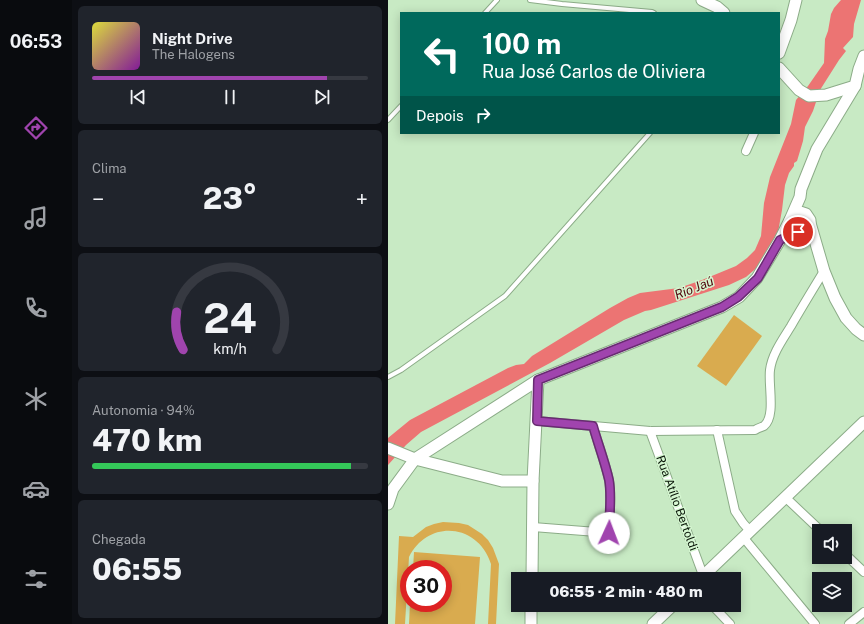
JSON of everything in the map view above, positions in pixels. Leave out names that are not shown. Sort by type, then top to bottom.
[{"type":"street","points":[[702,0],[718,7],[723,12]]},
{"type":"street","points":[[780,50],[791,20],[796,0]]},
{"type":"street","points":[[388,504],[393,490],[415,458],[538,380],[722,307],[738,297],[758,278],[780,240],[791,218],[818,149],[855,86],[864,56]]},
{"type":"street","points":[[780,69],[799,90],[809,96],[826,95],[855,86]]},
{"type":"street","points":[[835,92],[837,118]]},
{"type":"street","points":[[746,151],[754,134]]},
{"type":"street","points":[[800,193],[824,271],[835,298],[846,318],[864,335]]},
{"type":"street","points":[[809,219],[800,212],[791,218],[790,223],[792,229],[800,233],[817,248]]},
{"type":"street","points":[[780,240],[808,230],[809,219]]},
{"type":"street","points":[[537,421],[650,431],[755,430],[764,426],[770,417],[771,407],[769,385],[772,361],[824,271]]},
{"type":"street","points":[[532,572],[533,481],[538,380]]},
{"type":"street","points":[[706,572],[864,422]]},
{"type":"street","points":[[533,527],[609,533],[609,481],[593,426]]},
{"type":"street","points":[[717,430],[735,511],[743,523],[747,534],[815,624]]},
{"type":"street","name":"Rua Atílio Bertoldi","points":[[650,431],[699,572]]},
{"type":"street","points":[[388,448],[415,458],[502,481],[533,481]]},
{"type":"street","points":[[785,497],[814,524]]},
{"type":"street","points":[[852,561],[864,572]]},
{"type":"street","points":[[531,612],[531,624]]},
{"type":"street","points":[[655,623],[665,612]]},
{"type":"street","points":[[719,612],[730,624]]},
{"type":"street","points":[[849,624],[864,612]]},
{"type":"lane","points":[[486,12],[497,0]]},
{"type":"lane","points":[[530,0],[652,12]]},
{"type":"lane","points":[[388,120],[400,107]]},
{"type":"lane","points":[[388,377],[401,370],[505,296],[649,134]]},
{"type":"shaded area","points":[[734,315],[762,336],[726,386],[697,366]]},
{"type":"shaded area","points":[[443,522],[468,525],[482,534],[493,548],[499,564],[496,624],[488,624],[491,564],[485,550],[475,540],[464,534],[452,531],[440,532],[428,536],[417,545],[409,557],[409,560],[400,560],[400,612],[406,612],[405,624],[395,624],[399,536],[413,537],[426,527]]},
{"type":"shaded area","points":[[414,552],[480,557],[475,624],[409,624],[410,612],[452,612],[452,560],[414,560]]},
{"type":"water","name":"Rio Jaú","points":[[841,0],[861,0],[854,24],[853,37],[843,48],[846,51],[820,90],[813,111],[805,127],[803,141],[797,161],[794,163],[794,166],[789,173],[785,185],[778,232],[773,248],[760,265],[746,277],[729,285],[645,311],[624,320],[550,363],[421,432],[406,445],[388,465],[388,438],[410,420],[508,368],[524,364],[532,356],[628,298],[640,293],[679,288],[702,280],[736,266],[755,250],[761,236],[764,203],[770,177],[791,124],[796,100],[824,63],[825,39],[831,14]]},
{"type":"route","points":[[609,533],[609,481],[593,426],[537,421],[538,380],[722,307],[738,297],[758,278],[780,240],[798,232]]}]
